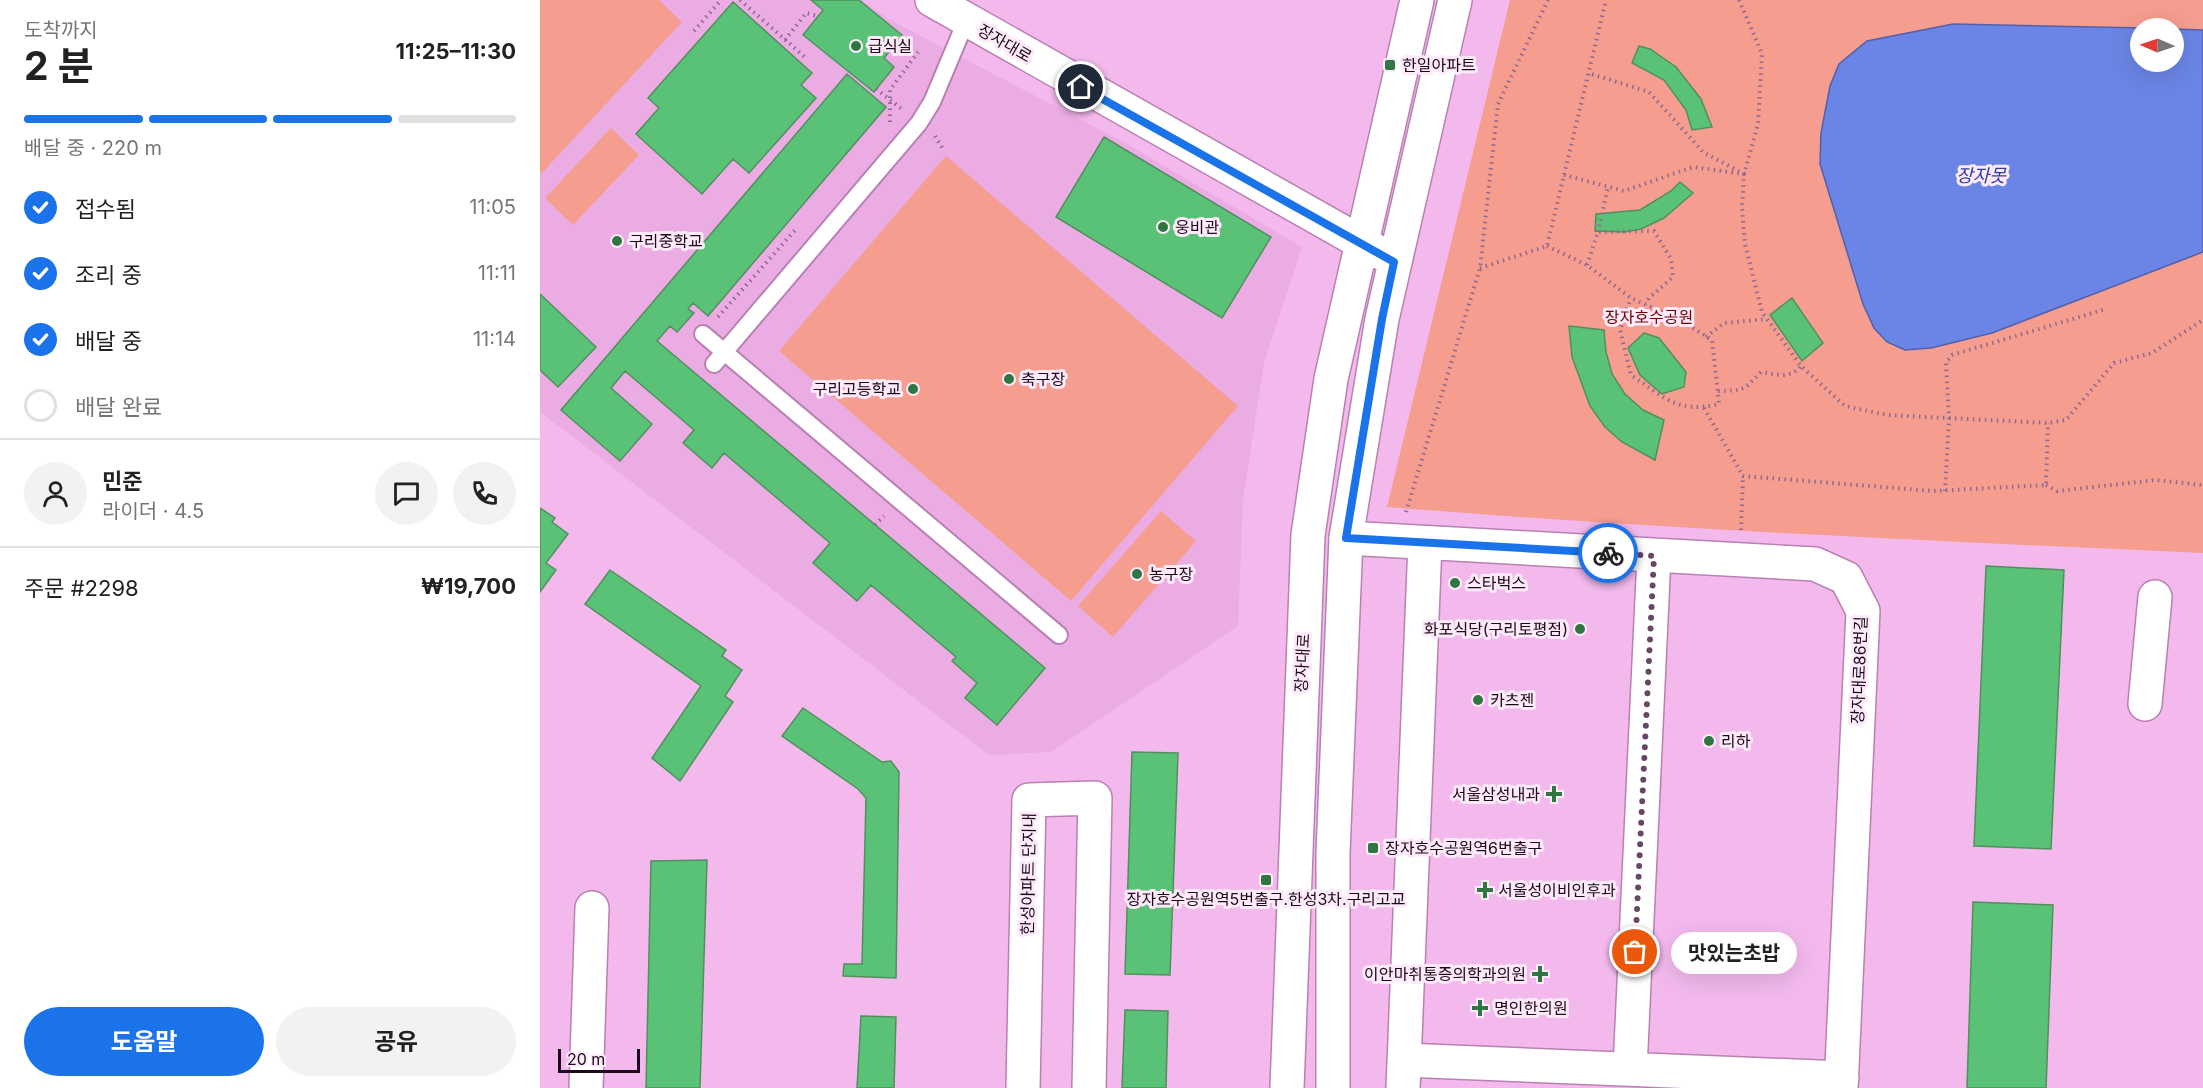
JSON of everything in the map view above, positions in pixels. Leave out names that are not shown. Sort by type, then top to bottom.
[{"type":"street","name":"장자대로","points":[[932,0],[1394,262]]},
{"type":"street","name":"장자대로","points":[[1287,1088],[1308,535],[1331,379],[1417,0]]},
{"type":"street","points":[[1333,1088],[1332,853],[1346,538],[1382,319],[1455,0]]},
{"type":"street","name":"장자대로86번길","points":[[1346,538],[1815,564],[1846,578],[1863,611],[1842,1083]]},
{"type":"street","points":[[1425,543],[1404,1074],[1630,1069],[1842,1083]]},
{"type":"street","points":[[1630,1069],[1654,556]]},
{"type":"street","points":[[2145,704],[2155,597]]},
{"type":"street","name":"한성아파트 단지내","points":[[1023,1088],[1029,800],[1095,798],[1089,1088]]},
{"type":"street","points":[[586,1088],[591,908]]},
{"type":"lane","points":[[719,358],[920,123],[932,102],[966,21]]},
{"type":"lane","points":[[704,334],[719,358],[1059,635]]},
{"type":"path","points":[[694,31],[721,0]]},
{"type":"path","points":[[740,0],[807,59]]},
{"type":"path","points":[[1405,516],[1480,268],[1498,104],[1548,0]]},
{"type":"path","points":[[1547,246],[1606,0]]},
{"type":"path","points":[[1739,0],[1750,20],[1762,54],[1758,124],[1744,174],[1742,208],[1745,244],[1762,312],[1801,366],[1845,406],[1887,415],[2048,423],[2066,420],[2114,363],[2152,352],[2203,320]]},
{"type":"path","points":[[785,40],[807,13],[818,16]]},
{"type":"path","points":[[890,124],[890,90],[918,52]]},
{"type":"path","points":[[1588,73],[1648,92],[1703,152],[1744,174]]},
{"type":"path","points":[[1564,175],[1624,191],[1693,167],[1744,174]]},
{"type":"path","points":[[1587,265],[1598,232],[1608,187]]},
{"type":"path","points":[[704,334],[804,220]]},
{"type":"path","points":[[1598,232],[1654,231],[1671,259],[1673,277],[1646,304]]},
{"type":"path","points":[[1480,268],[1547,246],[1587,265],[1631,298],[1680,320],[1712,340],[1719,404],[1704,408],[1676,405],[1631,375],[1620,330],[1631,298]]},
{"type":"path","points":[[1945,491],[1949,418],[1946,363],[1952,355],[2106,309]]},
{"type":"path","points":[[1707,337],[1724,323],[1768,319]]},
{"type":"path","points":[[1718,391],[1738,392],[1750,384],[1761,372],[1786,376],[1795,373],[1801,366]]},
{"type":"path","points":[[1704,408],[1743,476],[1739,560]]},
{"type":"path","points":[[2046,486],[2048,423]]},
{"type":"path","points":[[1743,476],[1945,491],[2046,486],[2056,491],[2156,480],[2203,485]]},
{"type":"shaded area","name":"구리고등학교","points":[[540,0],[861,0],[890,20],[1120,140],[1302,247],[1264,363],[1243,500],[1238,626],[1051,752],[989,755],[540,412]]},
{"type":"green space","points":[[540,0],[659,0],[682,22],[540,175]]},
{"type":"green space","name":"장자호수공원","points":[[1510,0],[2203,0],[2203,30],[2184,30],[2184,18],[2130,18],[2130,28],[1953,24],[1867,41],[1830,86],[1821,133],[1820,164],[1863,304],[1874,328],[1887,342],[1905,350],[1992,333],[2203,252],[2203,553],[1693,528],[1387,507]]},
{"type":"green space","points":[[611,128],[639,155],[573,225],[545,198]]},
{"type":"green space","name":"축구장","points":[[946,156],[1238,406],[1071,601],[779,351]]},
{"type":"green space","name":"농구장","points":[[1161,511],[1196,541],[1113,637],[1078,606]]},
{"type":"water","name":"장자못","points":[[1953,24],[2130,28],[2130,72],[2184,72],[2184,29],[2203,30],[2203,252],[1992,333],[1931,348],[1905,350],[1887,342],[1874,328],[1863,304],[1820,164],[1821,133],[1830,86],[1839,64],[1867,41]]},
{"type":"building","name":"급식실","points":[[811,0],[859,0],[902,35],[884,58],[894,67],[874,92],[803,35],[823,10]]},
{"type":"building","points":[[733,2],[812,73],[801,85],[816,98],[749,173],[733,159],[702,194],[636,134],[659,108],[648,98]]},
{"type":"building","points":[[1639,46],[1650,49],[1676,67],[1701,99],[1712,127],[1692,130],[1686,110],[1664,80],[1632,63]]},
{"type":"building","points":[[847,74],[886,107],[708,316],[693,303],[688,309],[694,313],[677,332],[670,326],[657,341],[1045,668],[997,725],[965,698],[977,683],[952,661],[956,657],[871,585],[857,601],[813,563],[830,543],[724,453],[712,468],[683,443],[694,430],[625,371],[611,388],[652,424],[620,461],[561,410]]},
{"type":"building","name":"웅비관","points":[[1104,137],[1271,237],[1222,318],[1056,217]]},
{"type":"building","points":[[1680,182],[1693,193],[1664,218],[1641,229],[1625,232],[1595,231],[1596,214],[1640,210],[1671,191]]},
{"type":"building","points":[[540,294],[596,347],[558,387],[540,370]]},
{"type":"building","points":[[1792,298],[1823,343],[1802,361],[1770,315]]},
{"type":"building","points":[[1569,326],[1604,330],[1606,352],[1612,374],[1625,394],[1643,410],[1664,420],[1655,460],[1622,442],[1605,427],[1590,406],[1572,357]]},
{"type":"building","points":[[1644,333],[1659,338],[1686,372],[1684,387],[1662,394],[1640,375],[1628,348]]},
{"type":"building","points":[[540,508],[555,518],[552,522],[568,534],[546,563],[556,570],[540,592]]},
{"type":"building","points":[[1986,566],[2064,570],[2051,849],[1974,846]]},
{"type":"building","points":[[610,570],[726,650],[722,656],[742,670],[725,696],[733,702],[680,781],[652,758],[701,686],[585,604]]},
{"type":"building","points":[[803,708],[882,762],[891,761],[899,772],[896,978],[843,976],[844,964],[862,964],[866,798],[858,789],[782,736]]},
{"type":"building","points":[[1132,752],[1178,753],[1170,975],[1125,974]]},
{"type":"building","points":[[707,860],[700,1088],[646,1088],[651,861]]},
{"type":"building","points":[[1973,902],[2053,905],[2046,1088],[1967,1088]]},
{"type":"building","points":[[1125,1010],[1168,1011],[1166,1088],[1122,1088]]},
{"type":"building","points":[[861,1016],[896,1017],[894,1088],[857,1088]]},
{"type":"way so far","points":[[1608,553],[1654,556],[1635,952]]},
{"type":"place","name":"급식실","points":[[856,46]]},
{"type":"place","name":"한일아파트","points":[[1390,65]]},
{"type":"place","name":"웅비관","points":[[1163,227]]},
{"type":"place","name":"구리중학교","points":[[617,241]]},
{"type":"place","name":"축구장","points":[[1009,379]]},
{"type":"place","name":"구리고등학교","points":[[913,389]]},
{"type":"place","name":"농구장","points":[[1137,574]]},
{"type":"place","name":"스타벅스","points":[[1455,583]]},
{"type":"place","name":"화포식당(구리토평점)","points":[[1580,629]]},
{"type":"place","name":"카츠젠","points":[[1478,700]]},
{"type":"place","name":"리하","points":[[1709,741]]},
{"type":"place","name":"서울삼성내과","points":[[1554,794]]},
{"type":"place","name":"장자호수공원역6번출구","points":[[1373,848]]},
{"type":"place","name":"장자호수공원역5번출구.한성3차.구리고교","points":[[1266,880]]},
{"type":"place","name":"서울성이비인후과","points":[[1485,890]]},
{"type":"place","name":"맛있는초밥","points":[[1635,952]]},
{"type":"place","name":"이안마취통증의학과의원","points":[[1540,974]]},
{"type":"place","name":"명인한의원","points":[[1480,1008]]},
{"type":"route","points":[[1081,87],[1394,262],[1382,319],[1346,538],[1401,543],[1608,553]]}]
